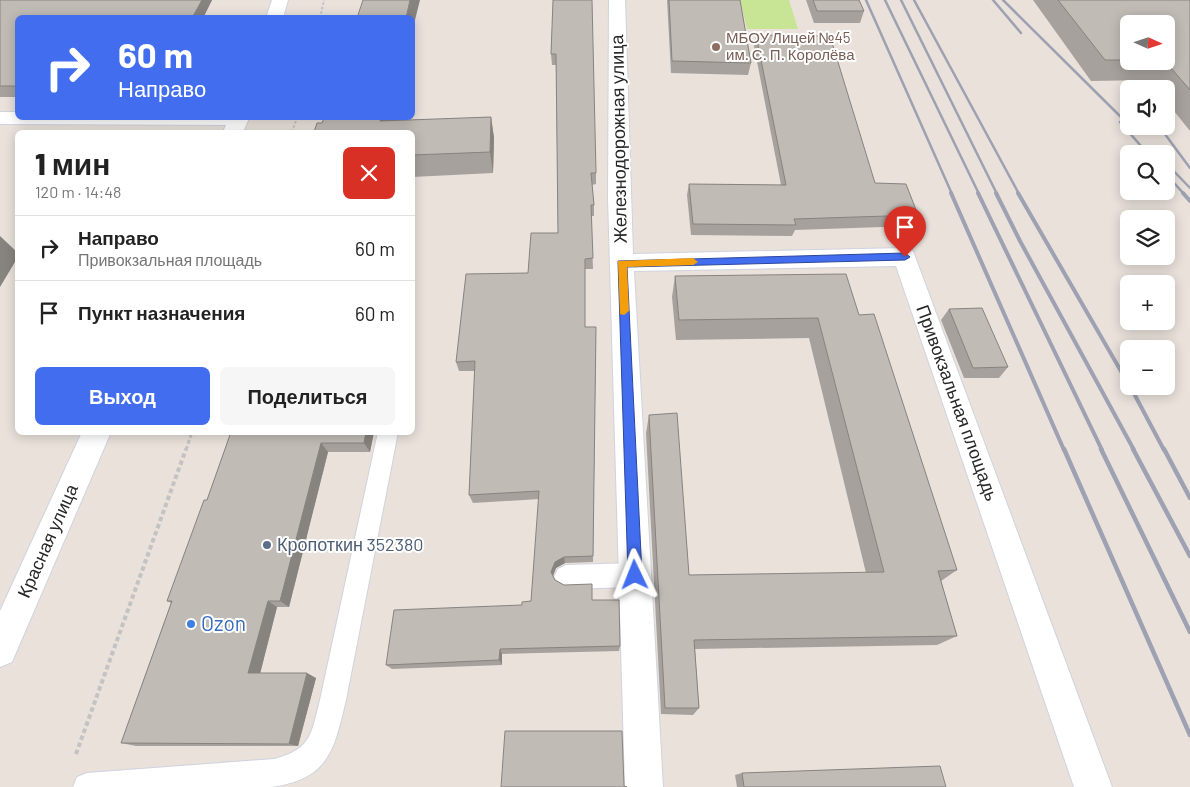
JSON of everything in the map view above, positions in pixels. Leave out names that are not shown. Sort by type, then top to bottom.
[{"type":"street","points":[[275,15],[280,0]]},
{"type":"street","name":"Железнодорожная улица","points":[[617,0],[622,264],[644,787]]},
{"type":"street","points":[[0,118],[15,118]]},
{"type":"street","points":[[95,120],[237,123]]},
{"type":"street","name":"Привокзальная площадь","points":[[622,264],[905,257],[1093,787]]},
{"type":"street","name":"Красная улица","points":[[0,650],[96,435]]},
{"type":"lane","points":[[87,787],[274,773],[309,760],[322,742],[331,709],[387,435]]},
{"type":"lane","points":[[566,577],[635,575]]},
{"type":"path","points":[[321,15],[324,0]]},
{"type":"path","points":[[74,759],[191,435]]},
{"type":"green space","points":[[740,0],[789,0],[798,29],[747,29]]},
{"type":"building","points":[[0,0],[202,0],[194,15],[15,15],[15,86],[0,86]]},
{"type":"building","points":[[363,0],[410,0],[407,15],[358,15]]},
{"type":"building","points":[[553,0],[592,0],[596,173],[591,173],[594,205],[591,205],[593,258],[585,259],[585,327],[596,327],[593,556],[564,557],[555,562],[551,572],[555,580],[564,585],[592,584],[592,600],[619,600],[620,646],[500,649],[499,660],[386,665],[394,610],[522,605],[522,602],[531,601],[539,491],[469,495],[475,361],[456,362],[466,274],[528,273],[531,233],[558,233],[556,54],[551,54]]},
{"type":"building","points":[[669,0],[740,0],[751,63],[672,61]]},
{"type":"building","points":[[813,0],[859,0],[864,11],[817,11]]},
{"type":"building","points":[[1058,0],[1190,0],[1190,90],[1173,70],[1175,70],[1175,15],[1120,15],[1120,60],[1105,60]]},
{"type":"building","points":[[756,35],[830,36],[875,183],[906,184],[918,215],[794,219],[796,225],[693,224],[689,184],[786,185]]},
{"type":"building","points":[[491,117],[490,152],[415,155],[415,130],[315,130],[317,123],[322,123],[323,120]]},
{"type":"building","points":[[846,274],[859,315],[874,314],[957,570],[938,571],[957,636],[694,640],[699,708],[665,708],[649,415],[677,413],[689,575],[884,572],[818,318],[679,320],[675,276]]},
{"type":"building","points":[[982,308],[1008,367],[973,368],[949,309]]},
{"type":"building","points":[[230,435],[365,435],[364,443],[321,443],[280,601],[268,601],[248,673],[307,673],[289,744],[121,743],[172,601],[167,601],[204,500],[207,500]]},
{"type":"building","points":[[505,731],[622,731],[624,786],[627,787],[501,787]]},
{"type":"building","points":[[940,766],[946,787],[744,787],[742,773]]},
{"type":"railway","points":[[866,0],[952,194]]},
{"type":"railway","points":[[885,0],[979,194]]},
{"type":"railway","points":[[901,0],[997,194]]},
{"type":"railway","points":[[914,0],[1019,194]]},
{"type":"railway","points":[[993,0],[1021,33]]},
{"type":"railway","points":[[1003,0],[1120,116]]},
{"type":"railway","points":[[1131,135],[1140,145]]},
{"type":"railway","points":[[1166,135],[1190,168]]},
{"type":"railway","points":[[1175,172],[1190,188]]},
{"type":"railway","points":[[1175,184],[1184,194]]},
{"type":"railway","points":[[951,193],[1064,450]]},
{"type":"railway","points":[[978,193],[1102,450]]},
{"type":"railway","points":[[996,193],[1020,241],[1134,450]]},
{"type":"railway","points":[[1018,193],[1120,369]]},
{"type":"railway","points":[[1183,193],[1190,201]]},
{"type":"railway","points":[[1135,395],[1164,450]]},
{"type":"railway","points":[[1064,449],[1190,735]]},
{"type":"railway","points":[[1101,449],[1190,632]]},
{"type":"railway","points":[[1133,449],[1190,556]]},
{"type":"railway","points":[[1164,449],[1190,498]]},
{"type":"slow traffic","points":[[624,311],[622,264],[693,262]]},
{"type":"place","name":"МБОУ Лицей №45 им. С. П. Королёва","points":[[716,47]]},
{"type":"place","name":"Кропоткин 352380","points":[[267,545]]},
{"type":"place","name":"Ozon","points":[[191,624]]},
{"type":"route","points":[[635,575],[622,264],[905,257]]}]
